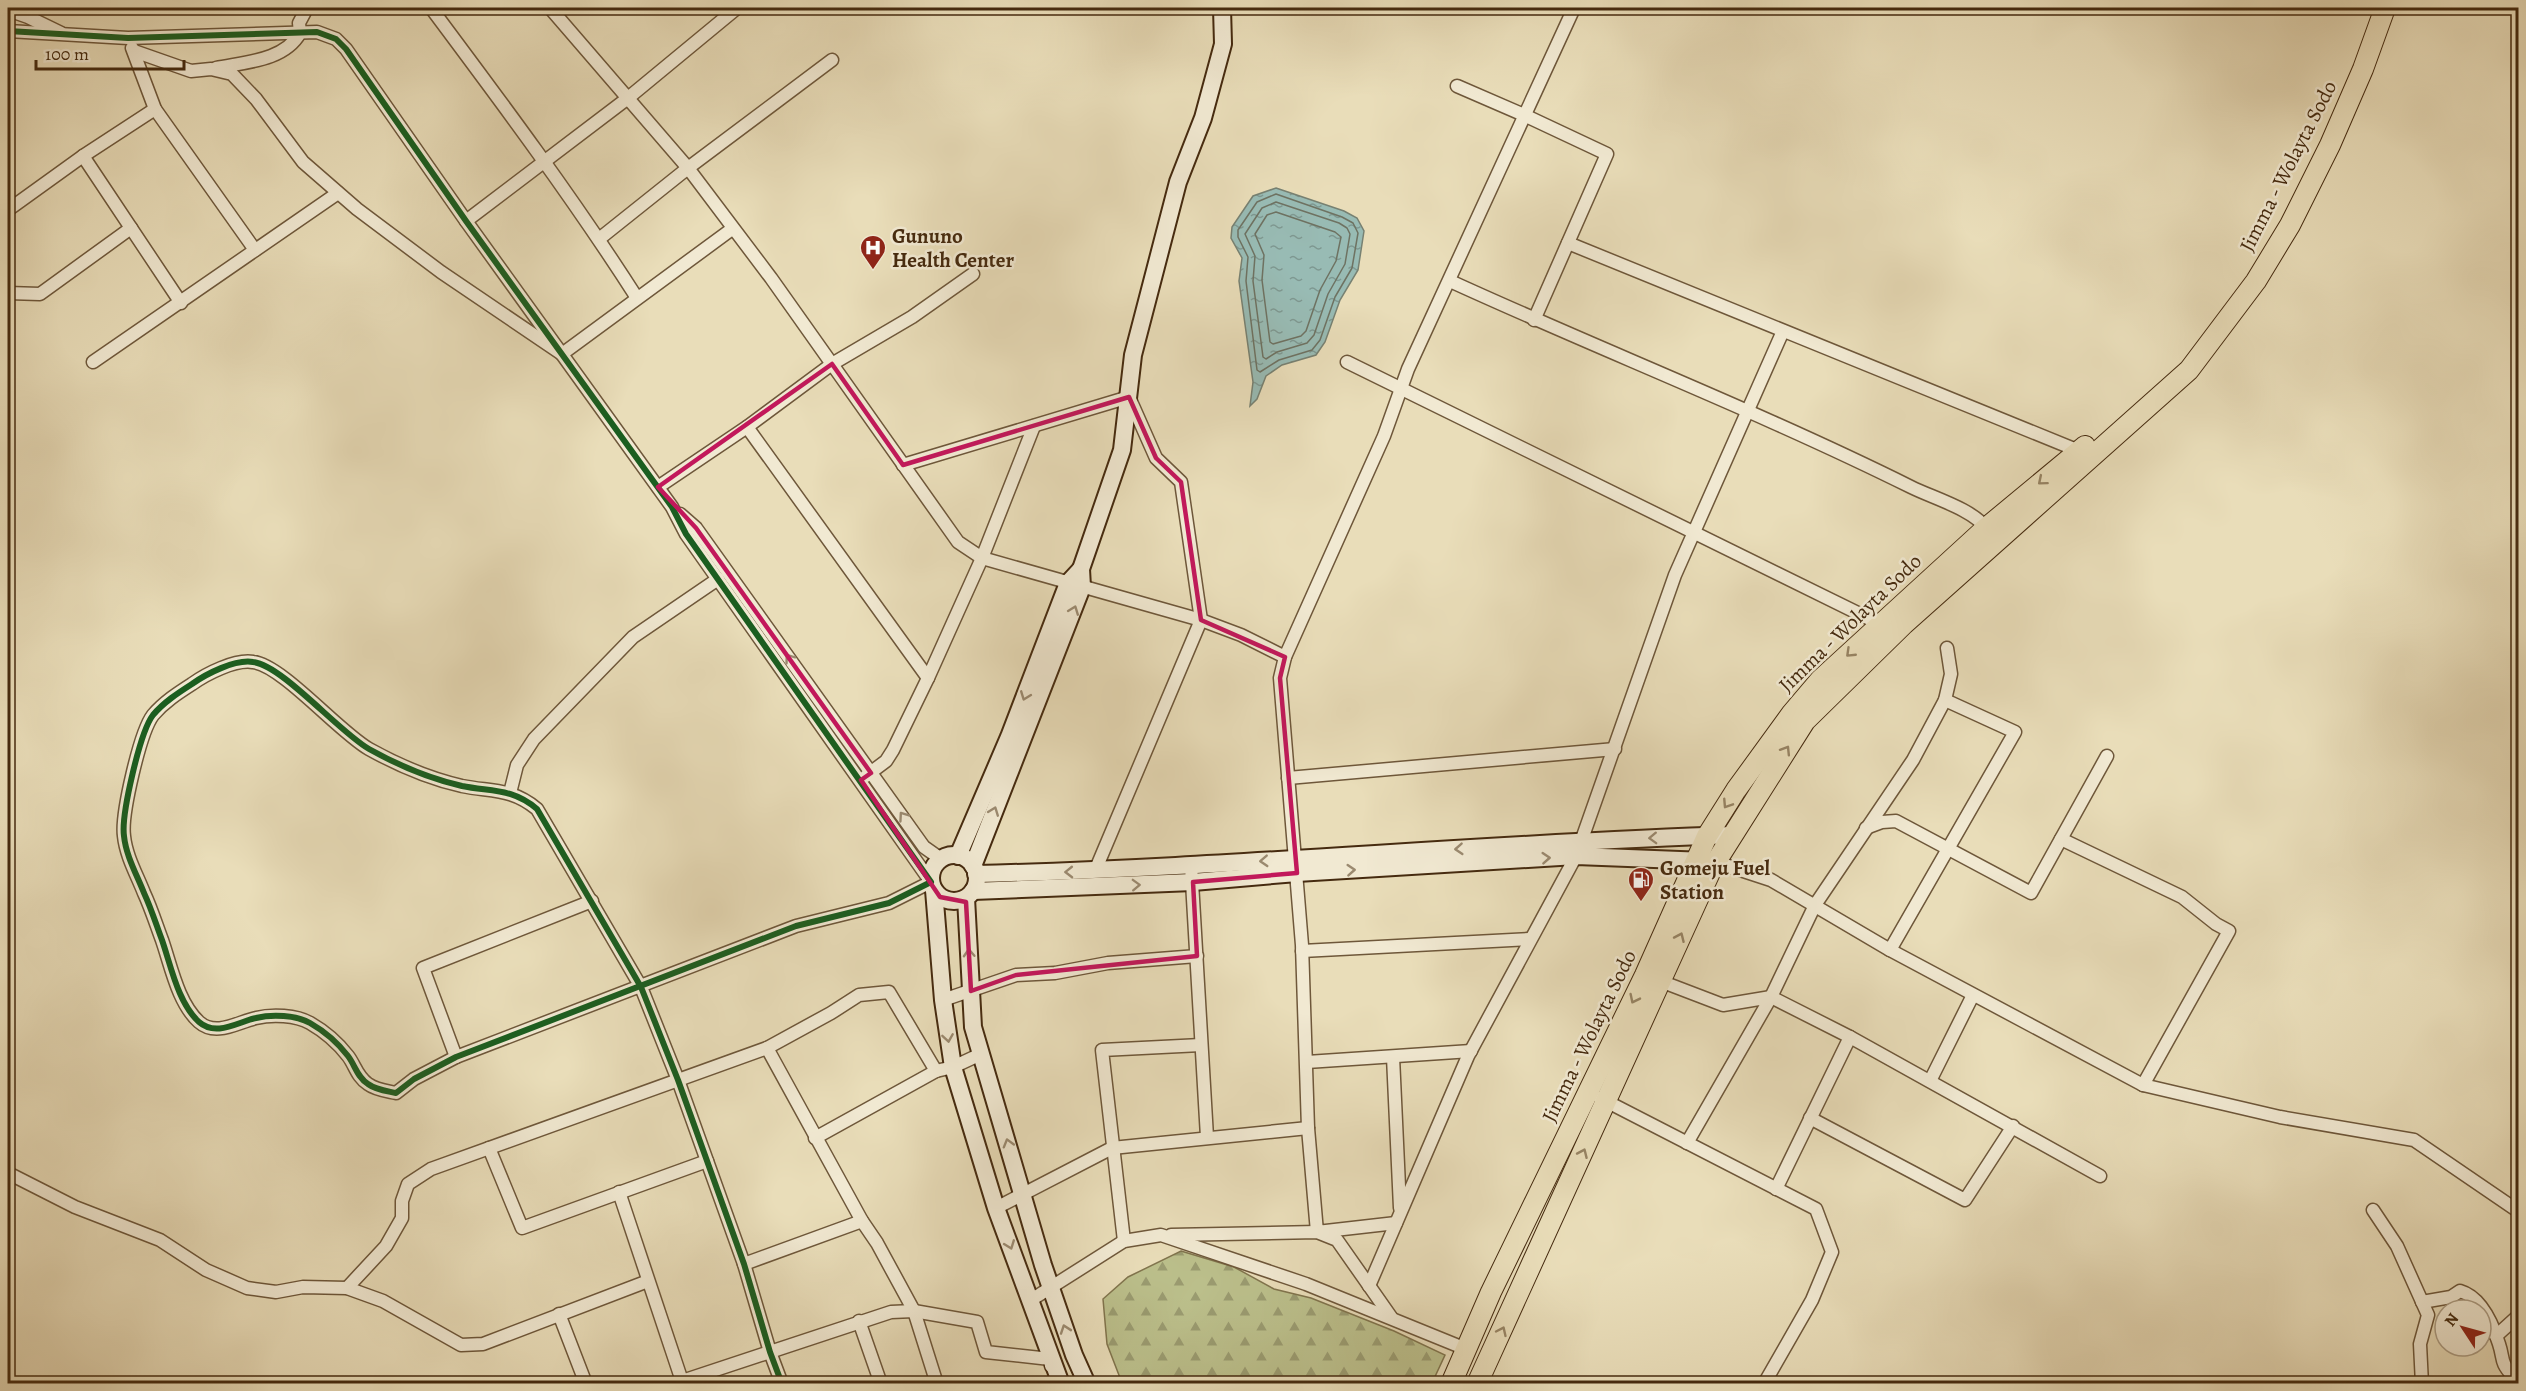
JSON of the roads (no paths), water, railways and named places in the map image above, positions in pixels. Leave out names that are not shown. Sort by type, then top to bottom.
[{"type":"highway","name":"Jimma - Wolayta Sodo","points":[[1706,861],[1707,836],[1792,713],[1820,680],[1986,528],[2085,454],[2189,370],[2216,337],[2256,281],[2290,225],[2330,145],[2363,69],[2385,8]]},
{"type":"highway","name":"Jimma - Wolayta Sodo","points":[[1477,1383],[1598,1097],[1706,861],[1733,835],[1804,721],[2085,454]]},
{"type":"highway","name":"Jimma - Wolayta Sodo","points":[[1451,1383],[1491,1292],[1598,1097]]},
{"type":"main road","points":[[958,856],[1015,739],[1081,569],[1122,450],[1133,355],[1178,182],[1203,118],[1223,44],[1222,8]]},
{"type":"main road","points":[[1015,739],[969,895],[973,1027],[1050,1288],[1074,1355],[1087,1383]]},
{"type":"main road","points":[[933,886],[940,897],[957,901],[969,895],[1192,874],[1578,849],[1733,835]]},
{"type":"main road","points":[[1578,849],[1706,861]]},
{"type":"main road","points":[[1061,1383],[1050,1359],[1031,1300],[996,1208],[953,1066],[943,1000],[932,873],[941,859],[958,856],[975,870],[1192,874]]},
{"type":"street","points":[[134,51],[192,71],[274,56],[296,40],[300,33],[299,23],[307,8]]},
{"type":"street","points":[[431,8],[545,162],[637,298]]},
{"type":"street","points":[[550,8],[688,168],[832,364],[958,542],[982,558],[1201,620],[1285,657]]},
{"type":"street","points":[[466,221],[628,98],[737,8]]},
{"type":"street","points":[[1317,1232],[1308,1128],[1302,951],[1280,678],[1285,657],[1384,436],[1401,388],[1574,8]]},
{"type":"street","points":[[8,10],[68,36]]},
{"type":"street","points":[[8,31],[128,38],[300,33],[327,34],[336,39],[346,49],[466,221],[658,487],[686,534],[718,579],[866,776],[924,847],[941,859]]},
{"type":"street","points":[[128,38],[155,109],[255,250]]},
{"type":"street","points":[[599,239],[688,168],[832,60]]},
{"type":"street","points":[[211,69],[232,74],[256,99],[303,162],[338,193],[441,272],[562,354]]},
{"type":"street","points":[[1457,86],[1607,154],[1534,320]]},
{"type":"street","points":[[8,210],[83,156],[155,109]]},
{"type":"street","points":[[83,156],[181,303]]},
{"type":"street","points":[[93,362],[338,193]]},
{"type":"street","points":[[8,293],[40,294],[131,228]]},
{"type":"street","points":[[562,354],[732,229]]},
{"type":"street","points":[[1568,243],[2085,454]]},
{"type":"street","points":[[658,487],[747,427],[832,364],[912,317],[973,274]]},
{"type":"street","points":[[1450,281],[1979,518],[1986,528]]},
{"type":"street","points":[[1369,1286],[1471,1051],[1578,849],[1675,574],[1783,331]]},
{"type":"street","points":[[1347,362],[1880,624]]},
{"type":"street","points":[[903,465],[1129,397],[1156,459],[1181,482],[1201,620],[1095,871]]},
{"type":"street","points":[[866,776],[886,761],[893,750],[928,678],[982,558],[1034,426]]},
{"type":"street","points":[[747,427],[928,678]]},
{"type":"street","points":[[672,507],[696,528],[866,776],[933,886],[889,903],[796,926],[641,987],[456,1057],[414,1079],[396,1093],[367,1084],[356,1071],[348,1056],[330,1037],[300,1017],[258,1017],[218,1029],[207,1027],[198,1021],[182,996],[124,837],[124,818],[130,783],[152,717],[170,699],[196,681],[224,666],[253,662],[283,678],[367,748],[414,770],[462,786],[510,793],[525,799],[537,809],[641,987],[678,1080],[744,1264],[770,1352],[782,1383]]},
{"type":"street","points":[[510,793],[517,765],[534,739],[633,637],[718,579]]},
{"type":"street","points":[[1687,1143],[1771,997],[1815,906],[1912,760],[1945,700],[1951,674],[1947,648]]},
{"type":"street","points":[[1890,950],[2015,732],[1945,700]]},
{"type":"street","points":[[1288,778],[1615,749]]},
{"type":"street","points":[[1866,828],[1882,822],[1896,821],[2031,893],[2107,756]]},
{"type":"street","points":[[2061,839],[2182,897],[2216,924],[2229,931],[2143,1085]]},
{"type":"street","points":[[1706,861],[1771,880],[1890,950],[2143,1085],[2280,1117],[2415,1140],[2518,1211]]},
{"type":"street","points":[[1192,874],[1207,1137]]},
{"type":"street","points":[[456,1057],[423,968],[592,901]]},
{"type":"street","points":[[1302,951],[1530,939]]},
{"type":"street","points":[[943,1000],[1016,975],[1055,973],[1108,963],[1197,956]]},
{"type":"street","points":[[1653,978],[1723,1005],[1771,997],[1850,1037],[2100,1176]]},
{"type":"street","points":[[347,1287],[386,1246],[402,1218],[402,1201],[408,1184],[431,1169],[767,1047],[831,1013],[859,995],[889,992],[936,1071]]},
{"type":"street","points":[[1930,1081],[1973,995]]},
{"type":"street","points":[[1776,1189],[1850,1037]]},
{"type":"street","points":[[1124,1241],[1102,1050],[1201,1045]]},
{"type":"street","points":[[767,1047],[815,1138],[914,1311],[937,1383]]},
{"type":"street","points":[[1307,1062],[1471,1051]]},
{"type":"street","points":[[815,1138],[936,1071],[981,1054]]},
{"type":"street","points":[[1393,1057],[1398,1218]]},
{"type":"street","points":[[1598,1097],[1816,1209],[1832,1251],[1812,1300],[1764,1383]]},
{"type":"street","points":[[1810,1118],[1965,1200],[2013,1126]]},
{"type":"street","points":[[996,1208],[1112,1148],[1308,1128]]},
{"type":"street","points":[[489,1148],[522,1228],[707,1161]]},
{"type":"street","points":[[8,1173],[75,1207],[160,1240],[206,1270],[247,1288],[276,1292],[303,1287],[347,1287],[383,1301],[461,1345],[483,1344],[648,1281]]},
{"type":"street","points":[[619,1192],[683,1382],[859,1321],[891,1312],[914,1311],[977,1322],[986,1352],[1050,1359],[1054,1383]]},
{"type":"street","points":[[2373,1210],[2397,1246],[2427,1315],[2420,1344],[2422,1383]]},
{"type":"street","points":[[1031,1300],[1124,1241],[1161,1235],[1317,1232],[1398,1218]]},
{"type":"street","points":[[744,1264],[862,1221]]},
{"type":"street","points":[[1317,1232],[1337,1240],[1391,1317]]},
{"type":"street","points":[[1161,1235],[1306,1284],[1466,1349]]},
{"type":"street","points":[[2422,1302],[2451,1297],[2456,1292],[2474,1298],[2496,1336],[2500,1347],[2501,1362],[2512,1375],[2518,1375]]},
{"type":"street","points":[[559,1314],[586,1383]]},
{"type":"street","points":[[2496,1336],[2518,1316]]},
{"type":"street","points":[[859,1321],[881,1383]]},
{"type":"water","points":[[1276,188],[1344,211],[1357,218],[1364,231],[1358,270],[1340,300],[1325,342],[1316,355],[1282,365],[1266,376],[1257,399],[1250,406],[1253,382],[1239,281],[1242,258],[1231,238],[1232,227],[1253,196]]},
{"type":"place","name":"Gununo Health Center","points":[[873,271]]},
{"type":"place","name":"Gomeju Fuel Station","points":[[1641,903]]}]
